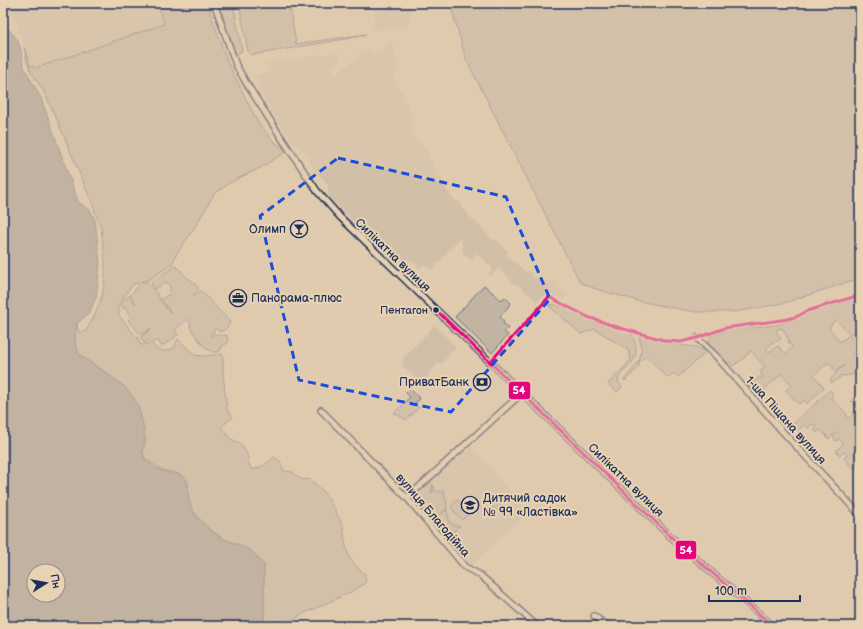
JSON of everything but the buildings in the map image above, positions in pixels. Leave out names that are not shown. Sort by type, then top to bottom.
[{"type":"street","name":"Силікатна вулиця","points":[[214,3],[236,65],[245,81],[321,196],[340,218],[670,536],[772,626]]},
{"type":"street","name":"1-ша Піщана вулиця","points":[[697,338],[860,515]]},
{"type":"street","points":[[407,498],[522,393]]},
{"type":"street","name":"вулиця Благодійна","points":[[321,410],[407,498],[465,567],[480,575],[537,626]]},
{"type":"street","points":[[594,616],[608,626]]},
{"type":"highlighted area","points":[[338,158],[506,197],[550,299],[451,412],[299,380],[260,216]]},
{"type":"shaded area","points":[[9,3],[207,3],[164,23],[36,69],[30,65]]},
{"type":"shaded area","points":[[157,3],[207,3],[227,61],[258,123],[273,141],[287,151],[260,168],[231,182],[214,194],[195,227],[177,253],[172,264],[148,280],[132,285],[119,304],[119,315],[136,337],[139,337],[138,340],[141,345],[152,344],[156,349],[166,351],[174,348],[178,339],[195,355],[204,356],[223,354],[223,373],[227,410],[233,417],[221,427],[231,439],[240,443],[247,454],[252,470],[263,466],[274,457],[280,461],[284,471],[293,472],[300,479],[311,480],[323,491],[334,508],[343,526],[349,557],[365,574],[366,581],[364,584],[349,593],[281,626],[264,626],[264,565],[252,552],[240,545],[224,539],[209,529],[197,516],[190,506],[188,497],[188,482],[185,478],[179,474],[162,470],[145,458],[143,454],[145,439],[125,387],[88,361],[3,295],[77,324],[79,333],[86,331],[95,315],[102,296],[105,279],[105,260],[101,228],[58,122],[43,90],[31,72],[24,47],[30,65],[36,68],[164,24]]},
{"type":"shaded area","points":[[218,3],[233,3],[242,51],[237,54],[234,50]]},
{"type":"shaded area","points":[[239,3],[289,3],[296,44],[366,34],[363,36],[252,55],[249,54],[248,51]]},
{"type":"shaded area","points":[[374,3],[411,3],[407,27],[379,31],[370,28],[375,18]]},
{"type":"shaded area","points":[[450,3],[860,3],[860,278],[784,303],[734,312],[695,312],[642,302],[596,289],[580,282],[466,59]]},
{"type":"shaded area","points":[[3,5],[6,26],[17,39],[20,46],[23,64],[41,98],[78,201],[90,210],[95,220],[100,263],[96,298],[89,313],[77,324],[75,336],[79,354],[120,383],[134,398],[139,409],[144,428],[145,441],[143,453],[145,459],[153,466],[163,471],[183,477],[188,484],[188,496],[190,503],[199,519],[220,537],[249,550],[264,565],[264,626],[3,626]]},
{"type":"shaded area","points":[[392,43],[401,72],[394,74],[396,87],[397,89],[401,88],[413,118],[410,119],[414,126],[412,128],[415,135],[430,155],[428,158],[433,164],[432,165],[435,170],[439,167],[441,170],[438,173],[443,180],[440,183],[443,186],[445,184],[447,186],[445,189],[456,202],[458,200],[464,211],[465,210],[494,241],[495,239],[508,251],[506,254],[512,260],[527,273],[529,271],[532,274],[531,276],[534,278],[535,277],[541,282],[549,283],[551,281],[558,283],[556,287],[568,294],[568,296],[562,299],[546,292],[537,302],[498,268],[490,277],[488,275],[493,268],[476,253],[471,260],[463,253],[460,238],[432,270],[424,264],[420,268],[408,258],[400,266],[328,197],[328,185],[314,169],[305,152],[295,145],[288,133],[285,133],[263,99],[255,74],[268,72],[267,63],[339,52],[340,62],[333,65],[333,74],[336,75],[358,55],[369,48],[373,52],[386,48],[385,45]]},
{"type":"shaded area","points":[[175,266],[199,289],[194,296],[201,291],[230,322],[223,331],[219,331],[215,328],[213,330],[214,332],[210,335],[212,337],[214,334],[223,336],[227,335],[228,343],[222,346],[220,351],[212,352],[208,349],[207,350],[192,331],[191,324],[187,319],[175,330],[178,335],[162,346],[158,340],[153,343],[150,340],[144,343],[141,337],[151,329],[150,328],[141,335],[128,320],[131,318],[127,308],[124,309],[121,302],[129,296],[136,304],[130,295],[142,282],[147,282],[171,313],[161,299],[171,293],[169,290],[171,288],[166,282],[155,289],[151,282]]},
{"type":"shaded area","points":[[484,285],[501,300],[505,297],[511,303],[500,317],[508,328],[504,332],[508,335],[492,353],[455,317]]},
{"type":"shaded area","points":[[860,298],[860,338],[853,332],[850,334],[837,321],[834,321],[829,328],[840,342],[849,335],[860,347],[852,354],[856,358],[858,356],[860,359],[860,372],[843,375],[832,383],[830,380],[836,373],[835,372],[844,366],[835,371],[832,368],[833,366],[827,363],[814,375],[824,388],[807,404],[804,400],[801,403],[797,403],[786,390],[792,385],[781,374],[758,396],[748,386],[759,377],[762,379],[764,378],[760,371],[765,367],[750,350],[748,352],[749,354],[745,356],[746,357],[733,366],[711,346],[709,346],[708,341],[712,336],[728,330],[775,325],[799,318],[808,313]],"holes":[[[783,329],[789,340],[788,342],[792,347],[786,354],[778,346],[769,352],[766,349],[772,343],[781,339],[776,330]]]},
{"type":"shaded area","points":[[551,304],[563,307],[596,323],[631,333],[636,346],[635,356],[618,379],[618,382],[622,387],[617,392],[608,384],[631,360],[628,350],[595,329],[581,334],[548,305]]},
{"type":"shaded area","points":[[435,325],[456,347],[441,364],[439,363],[431,371],[422,384],[402,365],[404,357]]},
{"type":"shaded area","points":[[639,336],[665,343],[696,347],[706,352],[678,377],[674,373],[668,378],[646,356],[638,363],[640,366],[625,381],[624,380],[641,356]]},
{"type":"shaded area","points":[[410,389],[420,399],[415,403],[419,408],[406,420],[394,413],[410,397],[406,393]]},
{"type":"shaded area","points":[[830,390],[833,394],[830,399],[831,398],[847,414],[846,416],[848,419],[859,408],[851,401],[857,395],[859,398],[860,397],[860,468],[858,466],[853,469],[844,458],[847,456],[844,452],[840,455],[836,451],[843,444],[839,439],[836,441],[833,437],[837,433],[836,432],[829,439],[826,437],[827,435],[820,430],[817,433],[814,430],[817,428],[813,424],[808,428],[804,425],[797,431],[792,425]]},
{"type":"shaded area","name":"Дитячий садок № 99 «Ластівка»","points":[[470,445],[529,512],[471,566],[414,500],[415,495],[453,462],[456,462],[459,459],[459,456]]},
{"type":"shaded area","points":[[430,482],[433,485],[431,493],[434,486],[434,491],[444,491],[446,499],[447,508],[436,517],[432,513],[428,516],[429,514],[425,509],[423,510],[426,506],[418,497],[414,500],[415,495]]},
{"type":"shaded area","points":[[489,494],[501,506],[497,511],[484,499]]},
{"type":"shaded area","points":[[457,500],[470,512],[462,520],[451,507]]},
{"type":"shaded area","points":[[447,509],[449,522],[460,526],[450,534],[445,528],[443,530],[439,525],[442,522],[438,518]]},
{"type":"transit line","name":"54","points":[[490,362],[549,297],[588,317],[617,327],[667,341],[681,342],[725,328],[788,319],[807,311],[860,295]]},
{"type":"transit line","name":"54","points":[[436,310],[670,536],[773,626]]},
{"type":"place","name":"Олимп","points":[[299,229]]},
{"type":"place","name":"Панорама-плюс","points":[[238,298]]},
{"type":"place","name":"Пентагон","points":[[436,310]]},
{"type":"place","name":"ПриватБанк","points":[[482,382]]},
{"type":"place","name":"Дитячий садок № 99 «Ластівка»","points":[[470,505]]}]
